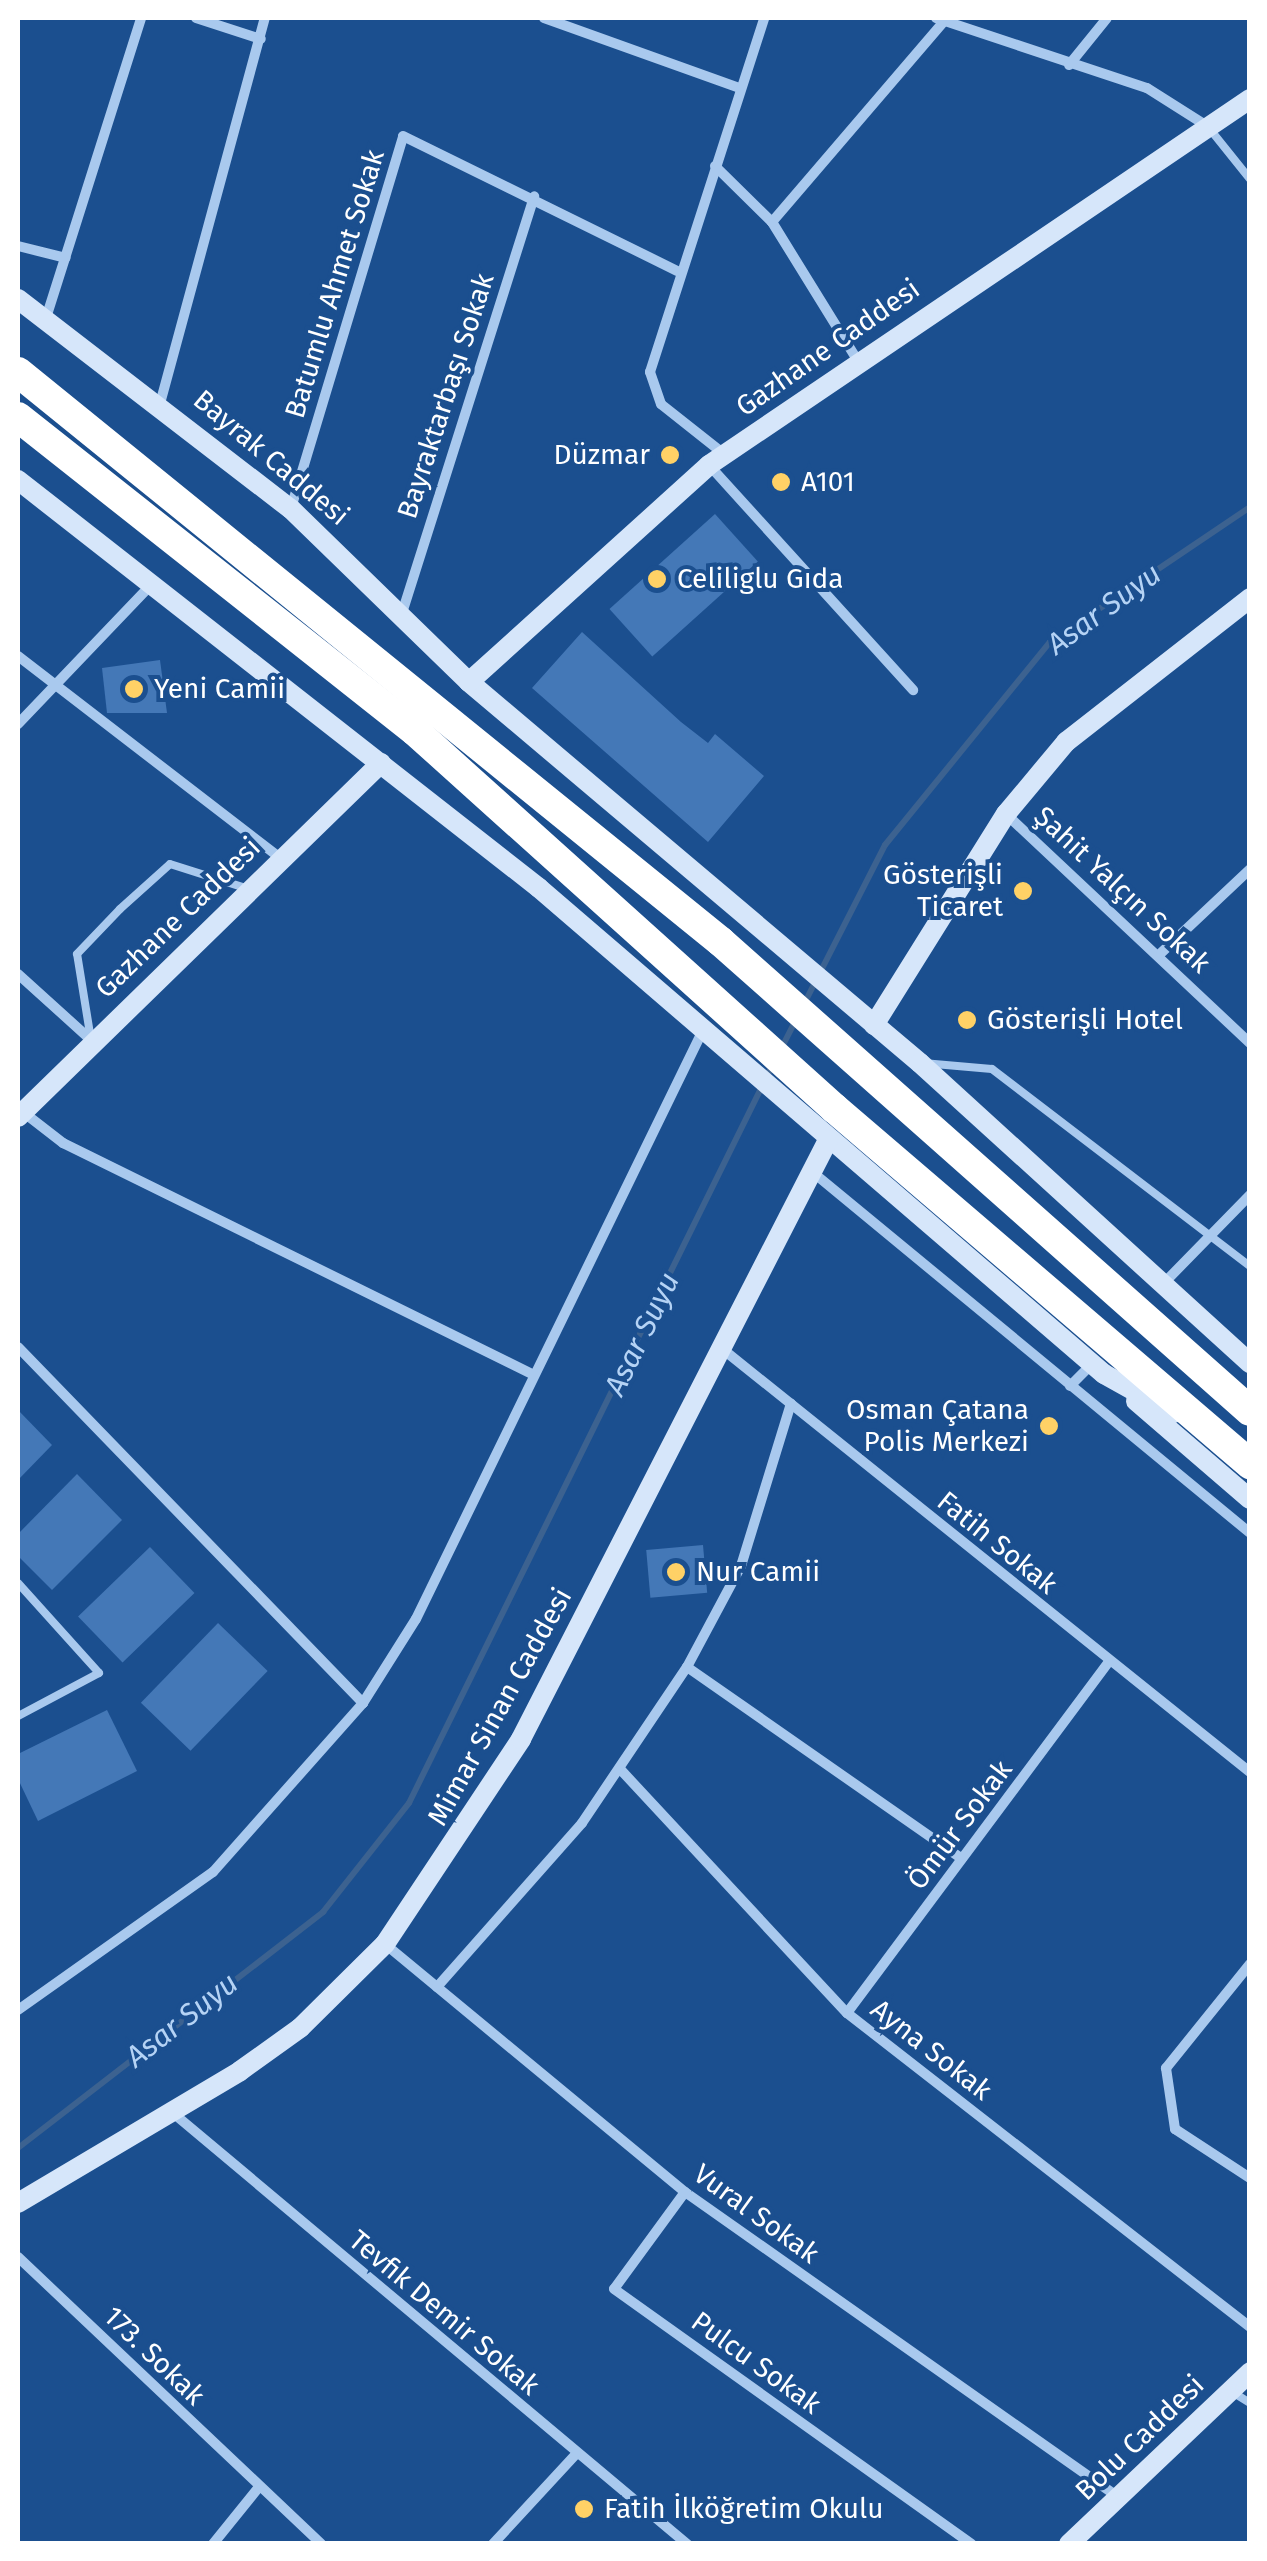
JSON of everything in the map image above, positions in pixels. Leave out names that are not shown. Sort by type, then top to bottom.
[{"type":"highway","points":[[18,372],[720,942],[1250,1410]]},
{"type":"highway","points":[[19,419],[415,731],[695,984],[825,1126],[1250,1464]]},
{"type":"main road","name":"Gazhane Caddesi","points":[[469,682],[716,459],[1250,99]]},
{"type":"main road","name":"Bayrak Caddesi","points":[[18,299],[160,400],[291,508],[403,610],[469,682],[734,911],[920,1064],[1250,1363]]},
{"type":"main road","points":[[18,363],[44,390]]},
{"type":"main road","points":[[18,480],[154,582],[381,763],[825,1126],[1250,1499]]},
{"type":"main road","points":[[874,1025],[1006,814],[1066,742],[1248,602]]},
{"type":"main road","name":"Gazhane Caddesi","points":[[20,1115],[91,1040],[381,763]]},
{"type":"main road","name":"Mimar Sinan Caddesi","points":[[18,2203],[173,2113],[300,2028],[385,1944],[520,1739],[810,1169],[825,1126]]},
{"type":"main road","points":[[1098,1369],[1215,1435]]},
{"type":"main road","name":"Bolu Caddesi","points":[[1068,2544],[1250,2372]]},
{"type":"street","points":[[46,318],[140,18]]},
{"type":"street","points":[[196,18],[261,39]]},
{"type":"street","points":[[160,400],[265,18]]},
{"type":"street","points":[[544,18],[740,88]]},
{"type":"street","points":[[764,18],[678,271],[650,372],[661,404],[716,459],[914,690]]},
{"type":"street","points":[[1069,66],[1108,18]]},
{"type":"street","points":[[772,222],[943,19],[1069,66],[1148,88],[1207,126]]},
{"type":"street","name":"Batumlu Ahmet Sokak","points":[[291,508],[403,136],[534,196],[678,271]]},
{"type":"street","points":[[714,166],[772,222],[858,362]]},
{"type":"street","name":"Bayraktarbaşı Sokak","points":[[403,610],[534,196]]},
{"type":"street","points":[[18,246],[66,258]]},
{"type":"street","points":[[18,724],[154,582]]},
{"type":"street","points":[[18,656],[280,858]]},
{"type":"street","name":"Şahit Yalçın Sokak","points":[[1006,814],[1161,952],[1250,1042]]},
{"type":"street","points":[[1161,952],[1250,870]]},
{"type":"street","points":[[18,974],[91,1040]]},
{"type":"street","points":[[18,2010],[213,1872],[363,1703],[416,1618],[534,1375],[711,1036]]},
{"type":"street","points":[[20,1115],[63,1143],[534,1375]]},
{"type":"street","points":[[810,1169],[1250,1533]]},
{"type":"street","points":[[1165,1282],[1250,1194]]},
{"type":"street","name":"Fatih Sokak","points":[[719,1346],[1108,1663],[1250,1772]]},
{"type":"street","points":[[18,1347],[363,1703]]},
{"type":"street","points":[[1070,1386],[1098,1369]]},
{"type":"street","points":[[437,1987],[540,1875],[620,1769],[687,1666],[760,1519],[792,1404]]},
{"type":"street","name":"Ömür Sokak","points":[[847,2013],[1108,1663]]},
{"type":"street","points":[[687,1666],[962,1860]]},
{"type":"street","name":"Ayna Sokak","points":[[620,1769],[847,2013],[1250,2327]]},
{"type":"street","name":"Vural Sokak","points":[[385,1944],[685,2192],[1118,2497]]},
{"type":"street","points":[[1250,1964],[1166,2068],[1175,2129],[1250,2178]]},
{"type":"street","name":"Tevfik Demir Sokak","points":[[173,2113],[687,2544]]},
{"type":"street","name":"Pulcu Sokak","points":[[685,2192],[614,2289],[971,2544]]},
{"type":"street","name":"173. Sokak","points":[[18,2257],[321,2544]]},
{"type":"street","points":[[493,2544],[576,2454]]},
{"type":"street","points":[[213,2544],[258,2487]]},
{"type":"lane","points":[[1207,126],[1250,179]]},
{"type":"lane","points":[[91,1040],[77,954],[120,909],[170,864],[250,889]]},
{"type":"lane","points":[[920,1064],[962,1060],[992,1070],[1250,1266]]},
{"type":"lane","points":[[18,1583],[99,1673],[18,1716]]},
{"type":"lane","points":[[1230,2390],[1250,2403]]},
{"type":"building","points":[[715,514],[758,562],[652,657],[609,609]]},
{"type":"building","points":[[582,632],[681,722],[708,743],[715,734],[764,776],[708,842],[532,688]]},
{"type":"building","name":"Yeni Camii","points":[[160,660],[167,713],[107,713],[102,668]]},
{"type":"building","points":[[18,1410],[52,1445],[18,1480]]},
{"type":"building","points":[[77,1474],[122,1520],[52,1590],[18,1556],[18,1534]]},
{"type":"building","name":"Nur Camii","points":[[703,1545],[707,1593],[650,1598],[646,1550]]},
{"type":"building","points":[[150,1547],[194,1593],[123,1663],[78,1616]]},
{"type":"building","points":[[218,1623],[268,1671],[191,1751],[141,1703]]},
{"type":"building","points":[[107,1710],[137,1771],[38,1821],[18,1779],[18,1754]]},
{"type":"waterway","name":"Asar Suyu","points":[[804,1004],[885,845],[1050,642],[1250,507]]},
{"type":"waterway","name":"Asar Suyu","points":[[781,1049],[796,1020]]},
{"type":"waterway","name":"Asar Suyu","points":[[18,2148],[323,1912],[409,1803],[773,1064]]},
{"type":"place","name":"Düzmar","points":[[670,455]]},
{"type":"place","name":"A101","points":[[781,482]]},
{"type":"place","name":"Celiliglu Gıda","points":[[657,579]]},
{"type":"place","name":"Yeni Camii","points":[[134,689]]},
{"type":"place","name":"Gösterişli Ticaret","points":[[1023,891]]},
{"type":"place","name":"Gösterişli Hotel","points":[[967,1020]]},
{"type":"place","name":"Osman Çatana Polis Merkezi","points":[[1049,1426]]},
{"type":"place","name":"Nur Camii","points":[[676,1572]]},
{"type":"place","name":"Fatih İlköğretim Okulu","points":[[584,2509]]}]
